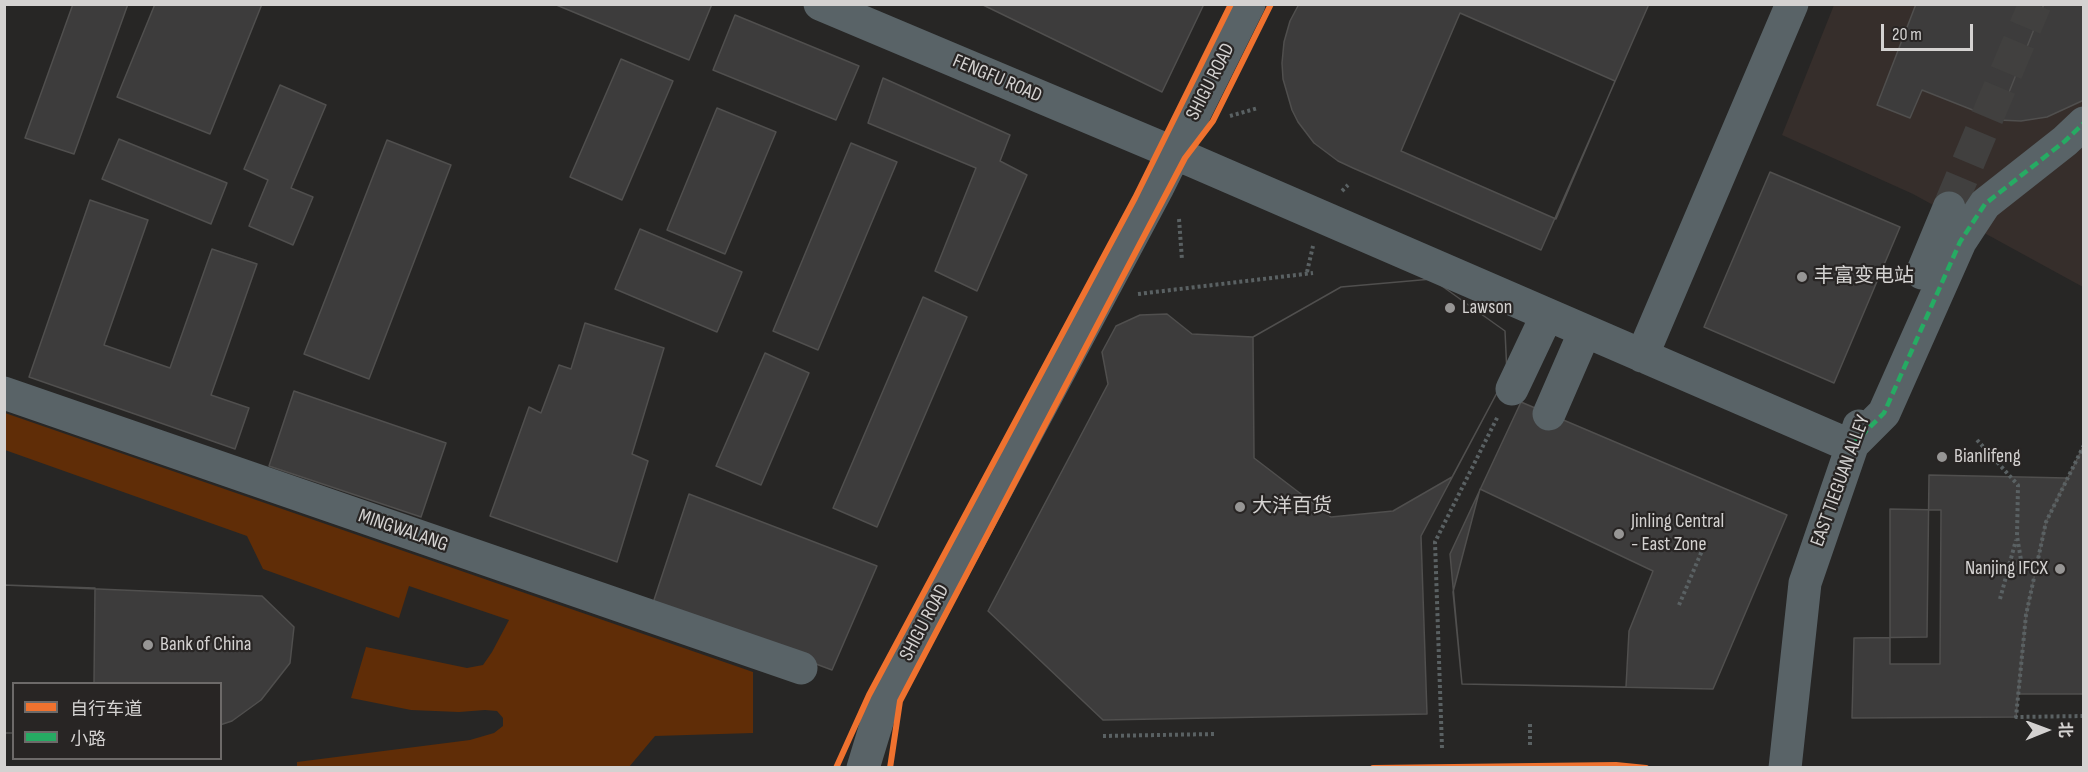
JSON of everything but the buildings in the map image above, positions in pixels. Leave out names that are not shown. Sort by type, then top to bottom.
[{"type":"street","name":"FENGFU ROAD","points":[[820,4],[1851,446]]},
{"type":"street","name":"SHIGU ROAD","points":[[863,768],[884,699],[1174,154],[1249,4]]},
{"type":"street","points":[[1642,356],[1791,4]]},
{"type":"street","points":[[1851,446],[1884,413],[1960,242],[1985,204],[2065,141],[2084,123]]},
{"type":"street","name":"EAST TIEGUAN ALLEY","points":[[1785,768],[1805,582],[1851,446],[1949,208]]},
{"type":"street","points":[[1512,389],[1547,315]]},
{"type":"street","points":[[1549,414],[1585,331]]},
{"type":"street","name":"MINGWALANG","points":[[4,393],[801,668]]},
{"type":"path","points":[[1224,118],[1258,108]]},
{"type":"path","points":[[1179,217],[1182,260]]},
{"type":"path","points":[[1129,295],[1313,273]]},
{"type":"path","points":[[1442,748],[1435,542],[1512,389]]},
{"type":"path","points":[[1977,440],[2018,485],[2017,536],[2021,560]]},
{"type":"path","points":[[2084,445],[2046,522],[2026,615],[2016,717],[2084,716]]},
{"type":"path","points":[[2000,599],[2017,536]]},
{"type":"path","points":[[1679,605],[1704,546]]},
{"type":"path","points":[[1530,724],[1530,747]]},
{"type":"path","points":[[1103,736],[1215,734]]},
{"type":"shaded area","points":[[1834,5],[2083,5],[2083,287],[1913,194],[1782,135]]},
{"type":"shaded area","points":[[5,413],[753,672],[753,733],[655,736],[629,767],[297,767],[297,762],[470,740],[494,733],[503,726],[503,718],[497,711],[411,710],[351,698],[366,647],[467,668],[483,665],[509,620],[409,586],[399,618],[263,569],[247,536],[5,450]]},
{"type":"tunnel","points":[[1949,208],[2035,4]]},
{"type":"marked path","points":[[1851,446],[1884,413],[1960,242],[1985,204],[2065,141],[2084,123]]},
{"type":"cycle path","points":[[836,768],[869,695],[1135,198],[1231,4]]},
{"type":"cycle path","points":[[890,768],[900,701],[1185,158],[1213,121],[1271,4]]},
{"type":"cycle path","points":[[1373,768],[1616,765],[1646,768]]},
{"type":"place","name":"丰富变电站","points":[[1802,277]]},
{"type":"place","name":"Lawson","points":[[1450,308]]},
{"type":"place","name":"Bianlifeng","points":[[1942,457]]},
{"type":"place","name":"大洋百货","points":[[1240,507]]},
{"type":"place","name":"Jinling Central - East Zone","points":[[1619,534]]},
{"type":"place","name":"Nanjing IFCX","points":[[2060,569]]},
{"type":"place","name":"Bank of China","points":[[148,645]]}]
